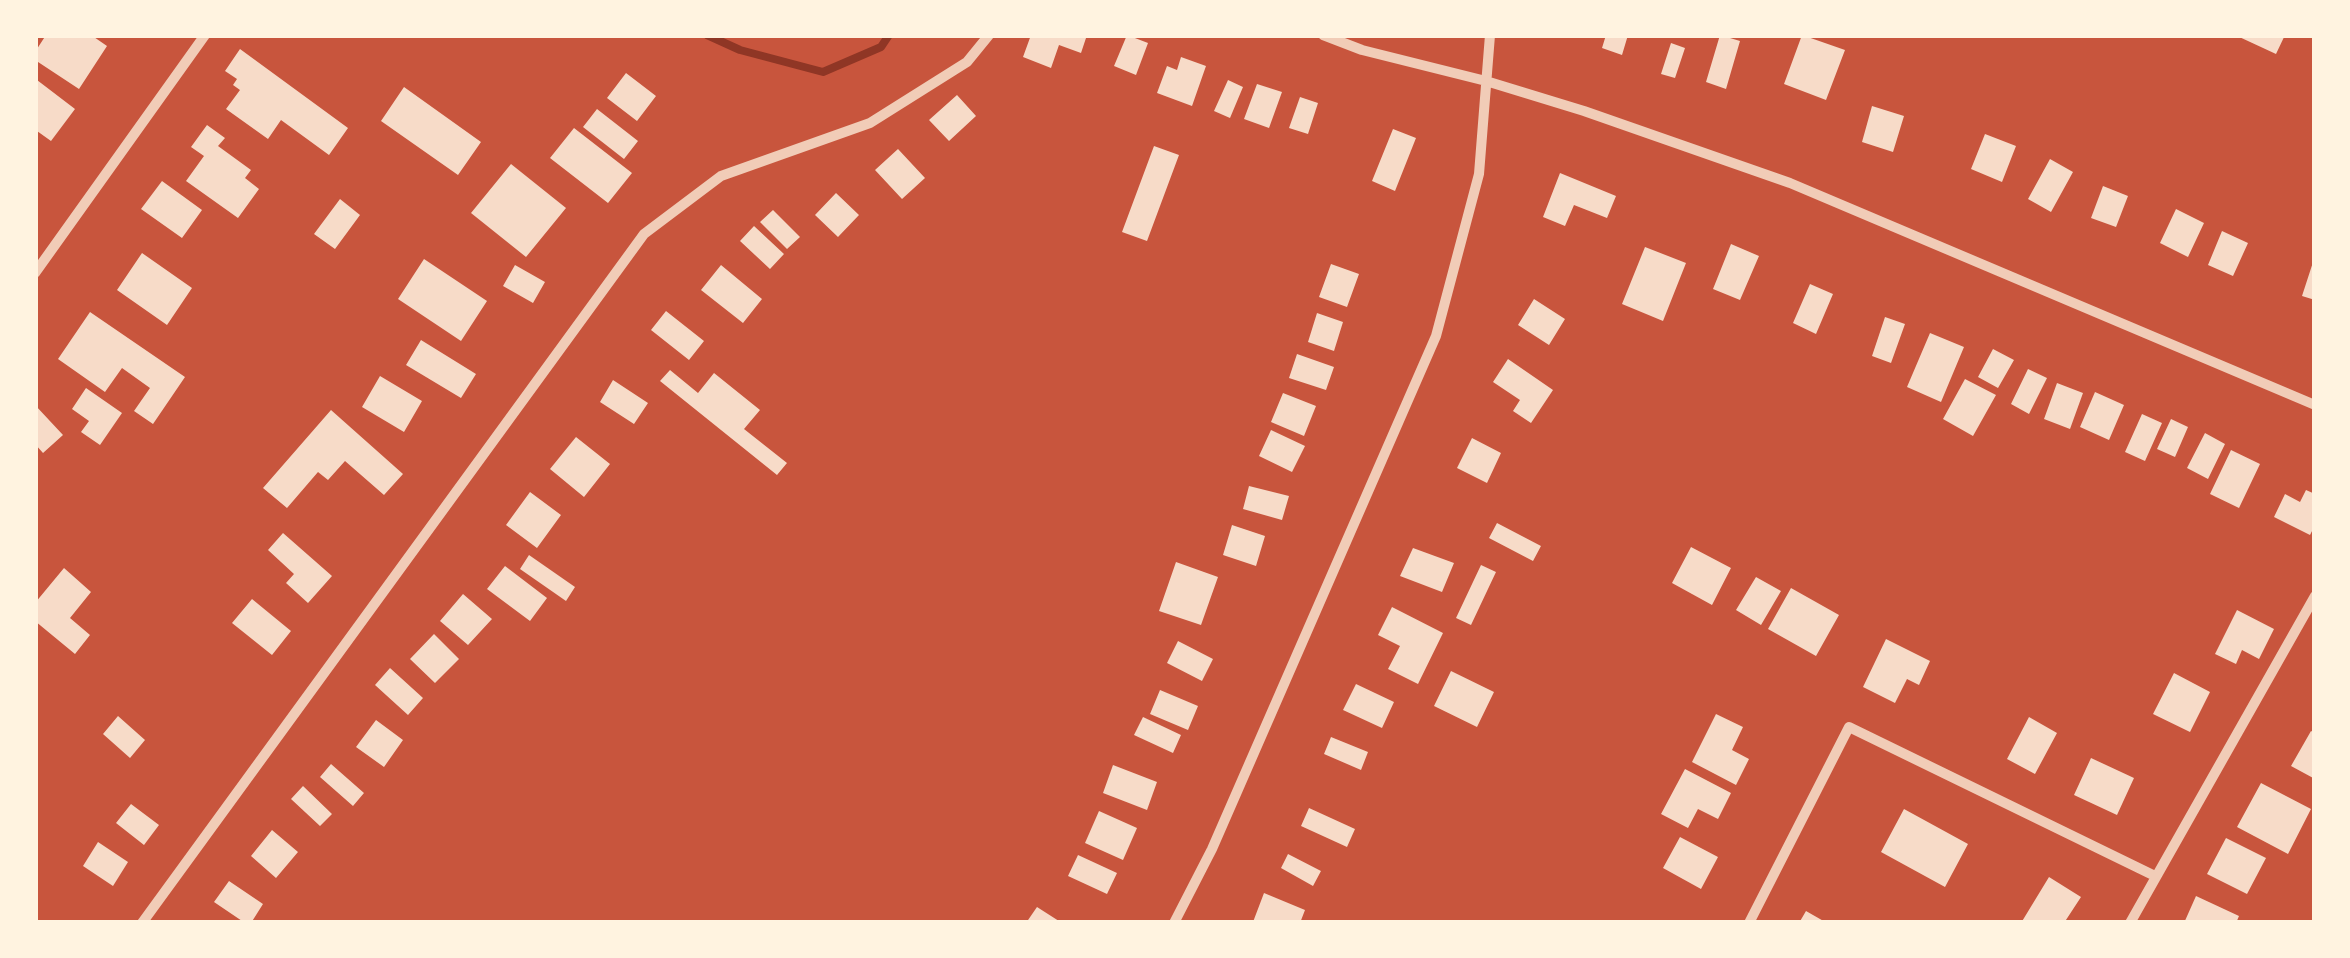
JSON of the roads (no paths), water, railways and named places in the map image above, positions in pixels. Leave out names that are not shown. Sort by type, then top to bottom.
[{"type":"street","points":[[35,273],[205,35]]},
{"type":"street","points":[[142,923],[644,234],[721,176],[870,123],[967,62],[990,35]]},
{"type":"street","points":[[1323,35],[1362,50],[1584,110],[1790,182],[2315,405]]},
{"type":"street","points":[[1174,923],[1212,849],[1436,336],[1479,174],[1490,35]]},
{"type":"street","points":[[2130,923],[2315,596]]},
{"type":"street","points":[[1749,923],[1849,727],[2155,876]]},
{"type":"waterway","points":[[707,35],[740,50],[823,72],[881,47],[889,35]]}]
